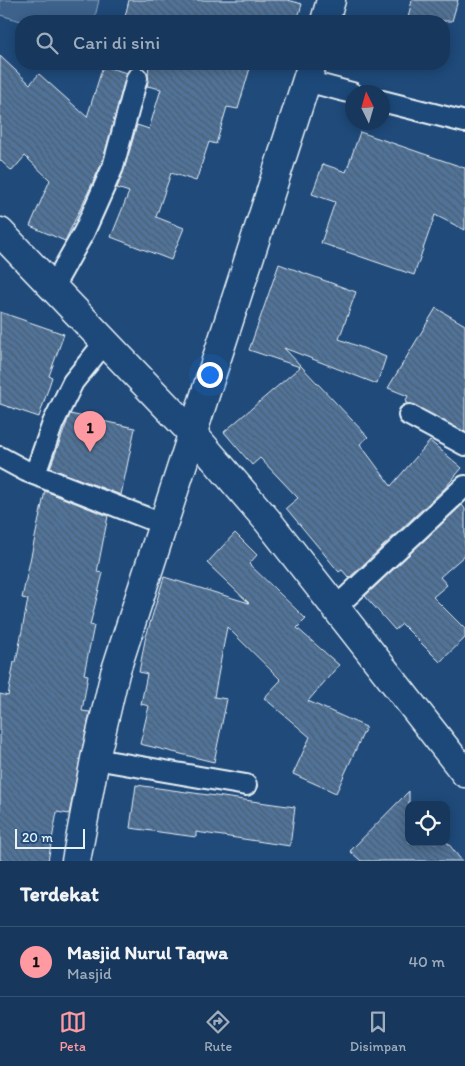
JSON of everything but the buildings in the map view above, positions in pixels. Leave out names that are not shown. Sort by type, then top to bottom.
[{"type":"main road","points":[[327,15],[331,0]]},
{"type":"main road","points":[[76,861],[95,759],[115,673],[134,609],[165,525],[309,73]]},
{"type":"main road","points":[[0,232],[193,434],[267,520],[465,773]]},
{"type":"street","points":[[309,73],[345,90]]},
{"type":"street","points":[[52,287],[84,232],[113,167],[137,78]]},
{"type":"street","points":[[390,103],[465,122]]},
{"type":"street","points":[[35,474],[53,422],[72,382],[105,342]]},
{"type":"street","points":[[409,415],[465,445]]},
{"type":"street","points":[[0,457],[35,474],[165,525]]},
{"type":"street","points":[[335,608],[465,486]]},
{"type":"street","points":[[95,759],[246,785]]},
{"type":"shaded area","points":[[0,0],[99,0],[95,15],[15,15],[15,19],[0,15]]},
{"type":"place","name":"Masjid Nurul Taqwa","points":[[90,452]]}]
